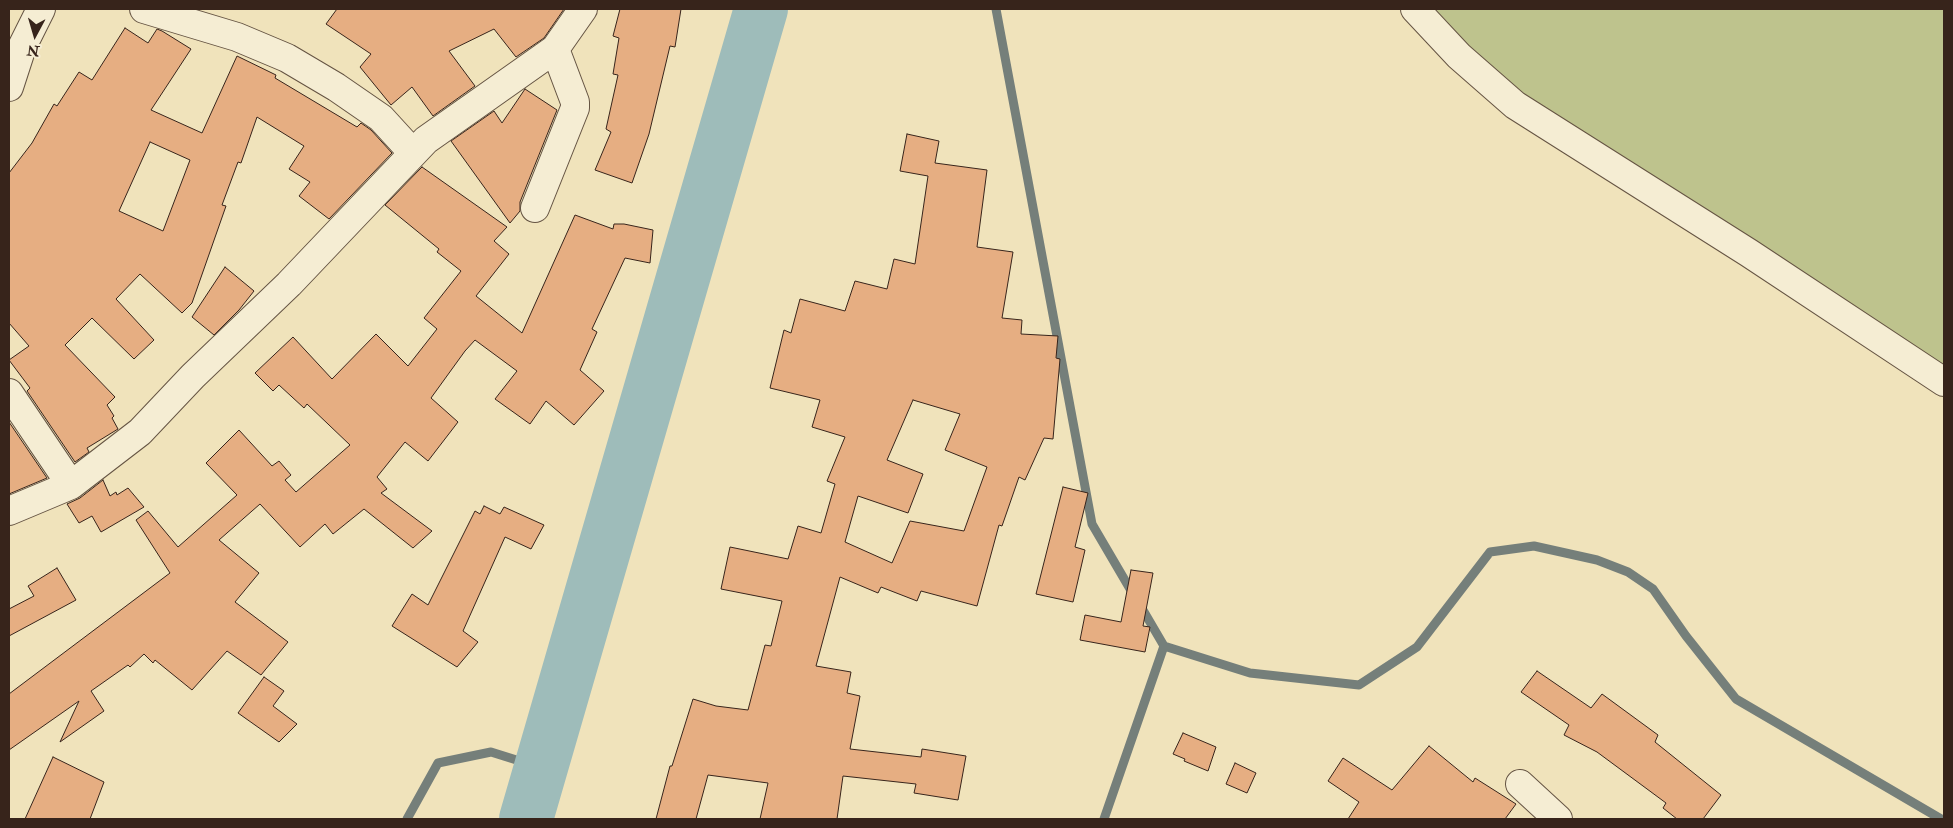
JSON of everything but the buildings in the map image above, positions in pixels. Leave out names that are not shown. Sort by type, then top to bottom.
[{"type":"street","points":[[9,87],[22,47],[41,9]]},
{"type":"street","points":[[144,9],[237,37],[287,58],[336,87],[380,118],[413,153]]},
{"type":"street","points":[[9,511],[71,485],[140,432],[193,376],[289,284],[426,140],[555,49],[583,9]]},
{"type":"street","points":[[1415,9],[1459,56],[1515,105],[1749,253],[1944,382]]},
{"type":"street","points":[[535,208],[575,108],[555,49]]},
{"type":"street","points":[[9,393],[71,485]]},
{"type":"street","points":[[1520,784],[1558,819]]},
{"type":"green space","points":[[1432,9],[1944,9],[1944,365],[1513,95]]},
{"type":"waterway","points":[[526,819],[761,9]]},
{"type":"waterway","points":[[996,9],[1092,524],[1133,594]]},
{"type":"waterway","points":[[1140,605],[1164,646],[1250,673],[1359,685],[1417,647],[1490,552],[1534,546],[1597,560],[1628,572],[1653,589],[1686,636],[1736,699],[1941,819]]},
{"type":"waterway","points":[[1104,819],[1164,646]]},
{"type":"waterway","points":[[407,819],[438,763],[491,752],[542,768]]}]
